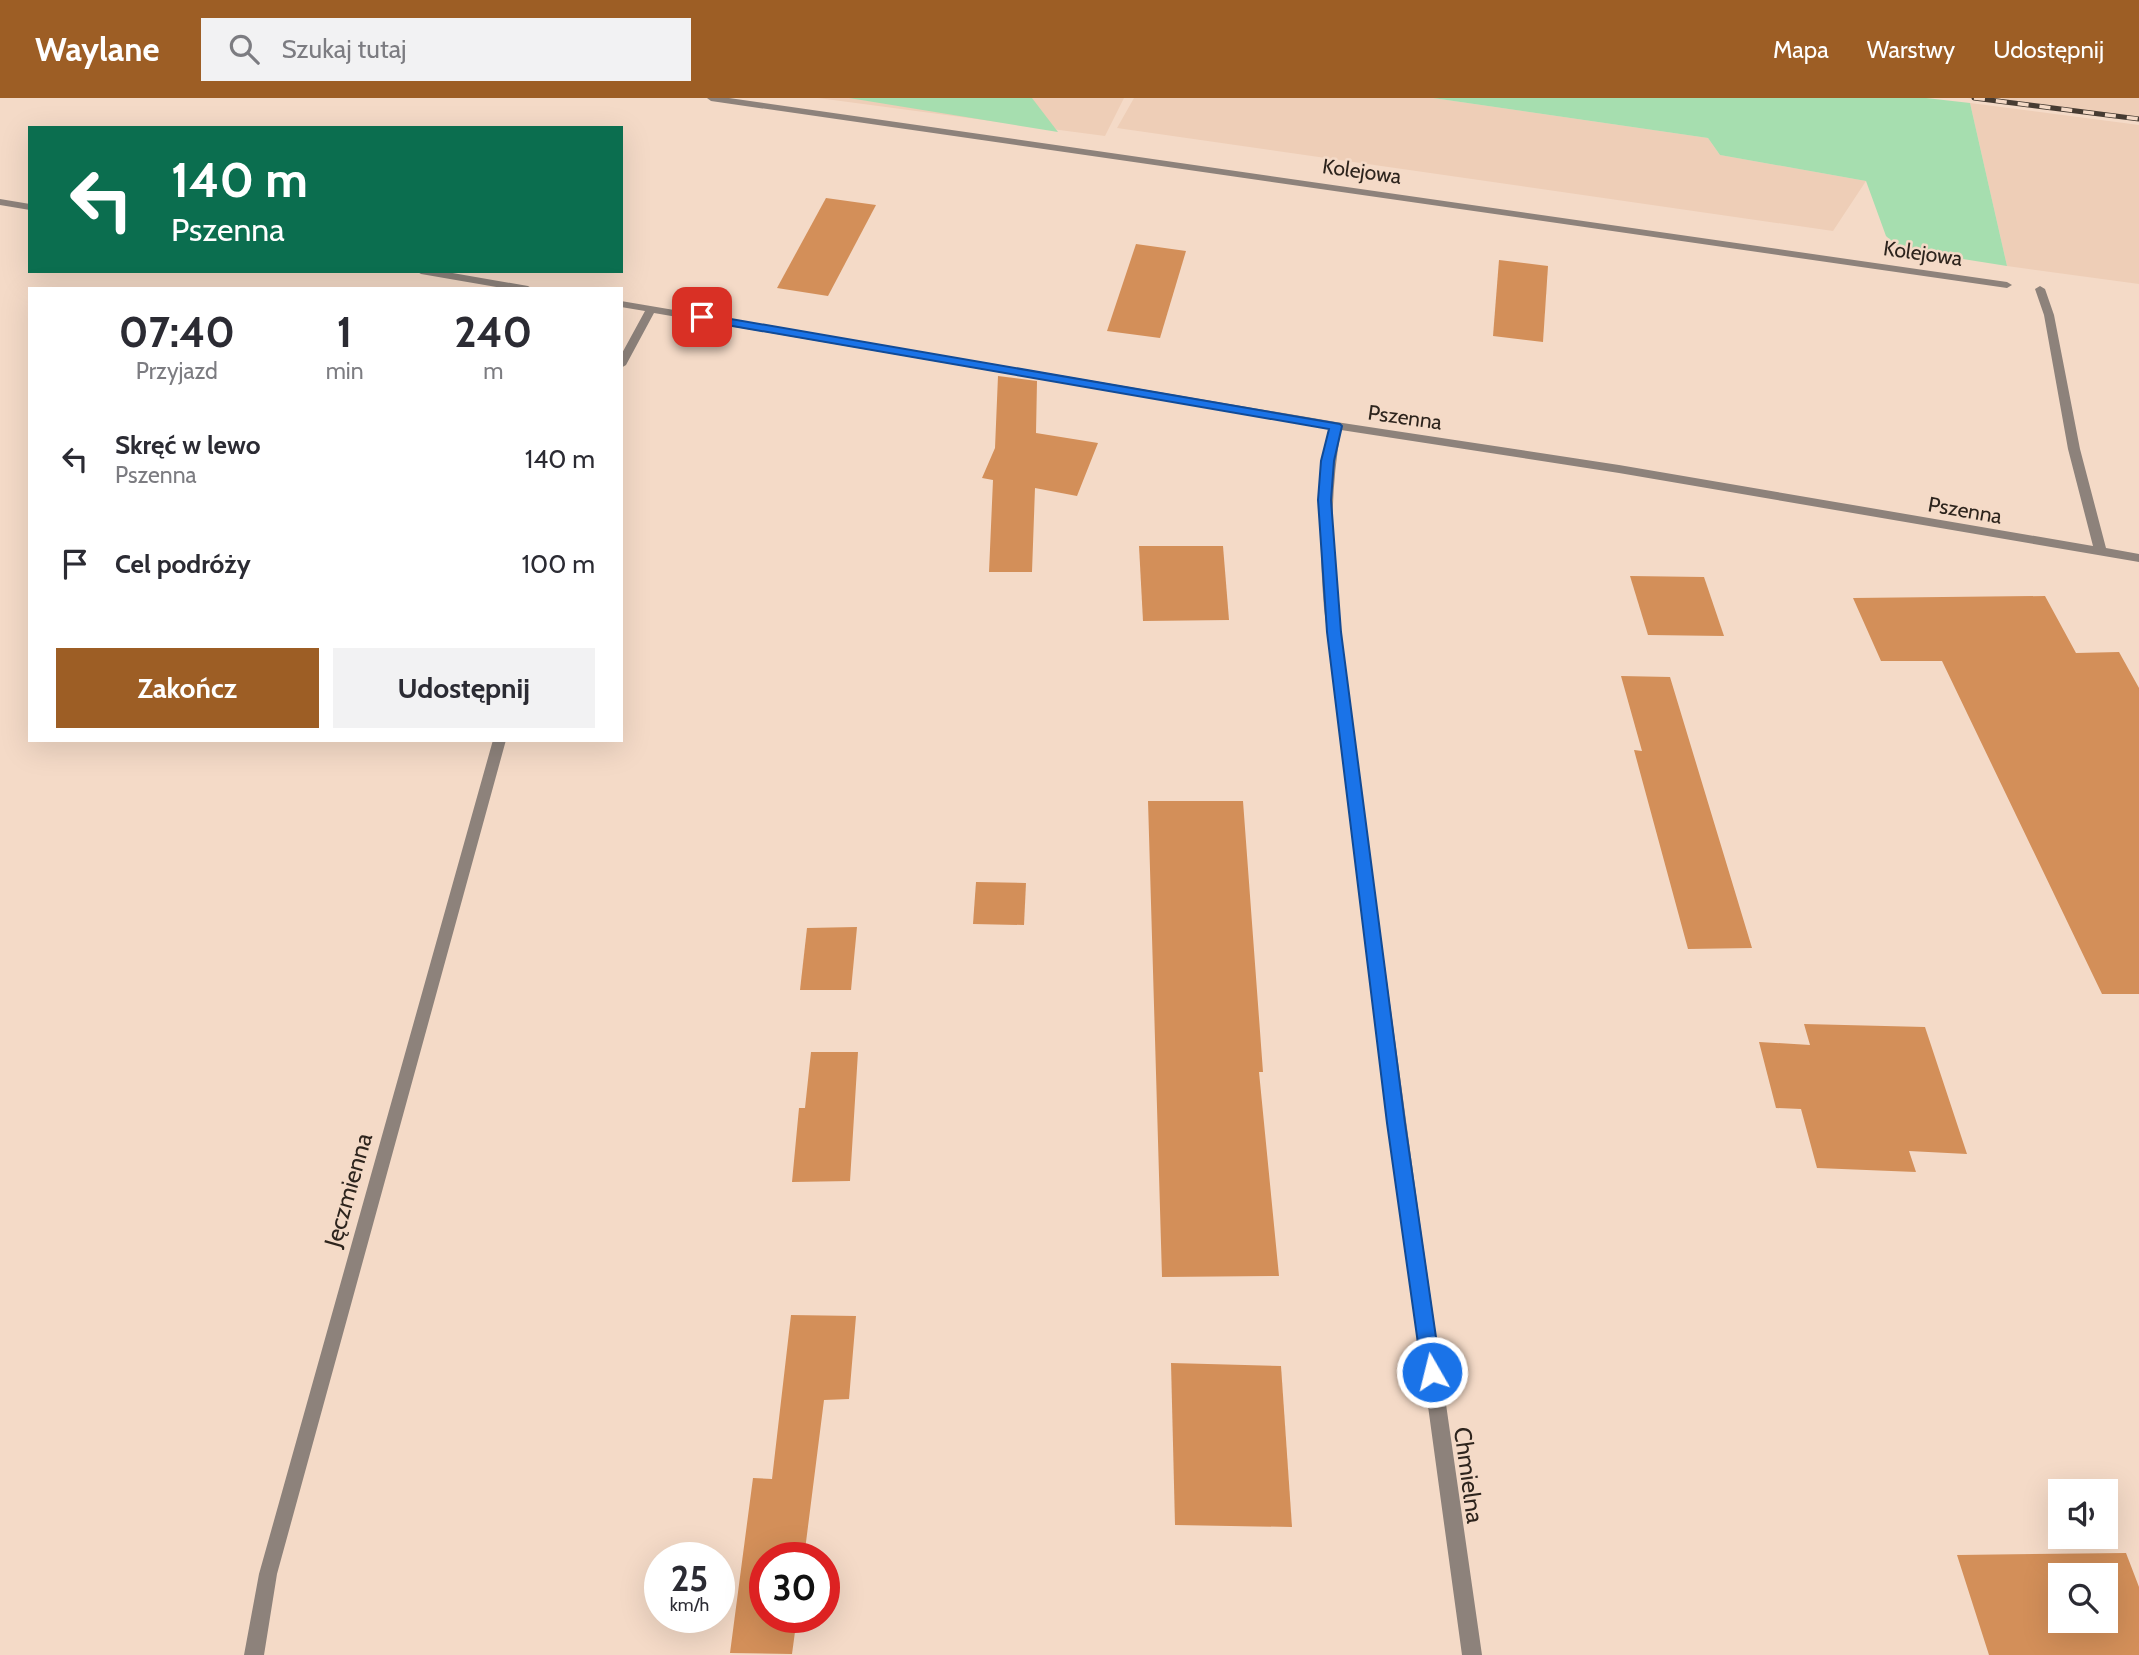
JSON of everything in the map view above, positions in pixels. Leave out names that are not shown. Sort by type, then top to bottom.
[{"type":"street","name":"Kolejowa","points":[[711,98],[2007,285]]},
{"type":"street","points":[[0,202],[28,207]]},
{"type":"street","points":[[433,273],[516,287]]},
{"type":"street","points":[[2040,289],[2049,315],[2074,449],[2101,553]]},
{"type":"street","name":"Pszenna","points":[[623,304],[1336,426],[1606,467],[2139,558]]},
{"type":"street","points":[[623,361],[651,309]]},
{"type":"street","name":"Chmielna","points":[[1336,426],[1328,461],[1325,500],[1334,632],[1396,1123],[1472,1655]]},
{"type":"street","name":"Jęczmienna","points":[[254,1655],[268,1574],[499,742]]},
{"type":"shaded area","points":[[818,98],[1124,98],[1105,136]]},
{"type":"shaded area","points":[[1134,98],[1433,98],[1708,138],[1720,155],[1866,181],[1833,231],[1117,128]]},
{"type":"shaded area","points":[[1967,98],[2139,98],[2139,120],[1992,101]]},
{"type":"shaded area","points":[[1970,103],[2139,125],[2139,284],[2007,266]]},
{"type":"green space","points":[[849,98],[1032,98],[1058,132]]},
{"type":"green space","points":[[1433,98],[1926,98],[1970,103],[2007,266],[1900,249],[1886,236],[1866,181],[1720,155],[1708,138]]},
{"type":"building","points":[[826,198],[876,205],[828,296],[777,288]]},
{"type":"building","points":[[1136,244],[1186,251],[1160,338],[1107,331]]},
{"type":"building","points":[[1499,260],[1548,266],[1543,342],[1493,336]]},
{"type":"building","points":[[998,376],[1037,381],[1036,433],[1098,443],[1077,496],[1035,488],[1032,572],[989,572],[993,480],[982,478],[995,448]]},
{"type":"building","points":[[1139,546],[1223,546],[1229,620],[1143,621]]},
{"type":"building","points":[[1630,576],[1704,577],[1724,636],[1648,635]]},
{"type":"building","points":[[2045,596],[2076,653],[2119,652],[2139,688],[2139,994],[2102,994],[1942,661],[1881,661],[1853,598]]},
{"type":"building","points":[[1621,676],[1670,677],[1752,948],[1688,949],[1634,750],[1642,751]]},
{"type":"building","points":[[1148,801],[1243,801],[1263,1072],[1259,1072],[1279,1276],[1162,1277]]},
{"type":"building","points":[[976,882],[1026,883],[1024,925],[973,924]]},
{"type":"building","points":[[857,927],[851,990],[800,990],[807,928]]},
{"type":"building","points":[[1804,1024],[1925,1027],[1967,1154],[1909,1151],[1916,1172],[1817,1168],[1801,1109],[1776,1108],[1759,1042],[1810,1045]]},
{"type":"building","points":[[811,1052],[858,1052],[850,1181],[792,1182],[799,1108],[805,1108]]},
{"type":"building","points":[[791,1315],[856,1316],[849,1399],[824,1400],[806,1542],[749,1542],[749,1633],[795,1633],[792,1654],[730,1653],[733,1633],[735,1633],[753,1478],[772,1479]]},
{"type":"building","points":[[1171,1363],[1281,1366],[1292,1527],[1175,1525]]},
{"type":"building","points":[[2126,1553],[2139,1587],[2139,1655],[1989,1655],[1957,1555]]},
{"type":"railway","points":[[1974,98],[2139,119]]},
{"type":"route","points":[[702,317],[1336,426],[1328,461],[1325,500],[1334,632],[1396,1123],[1432,1372]]}]
